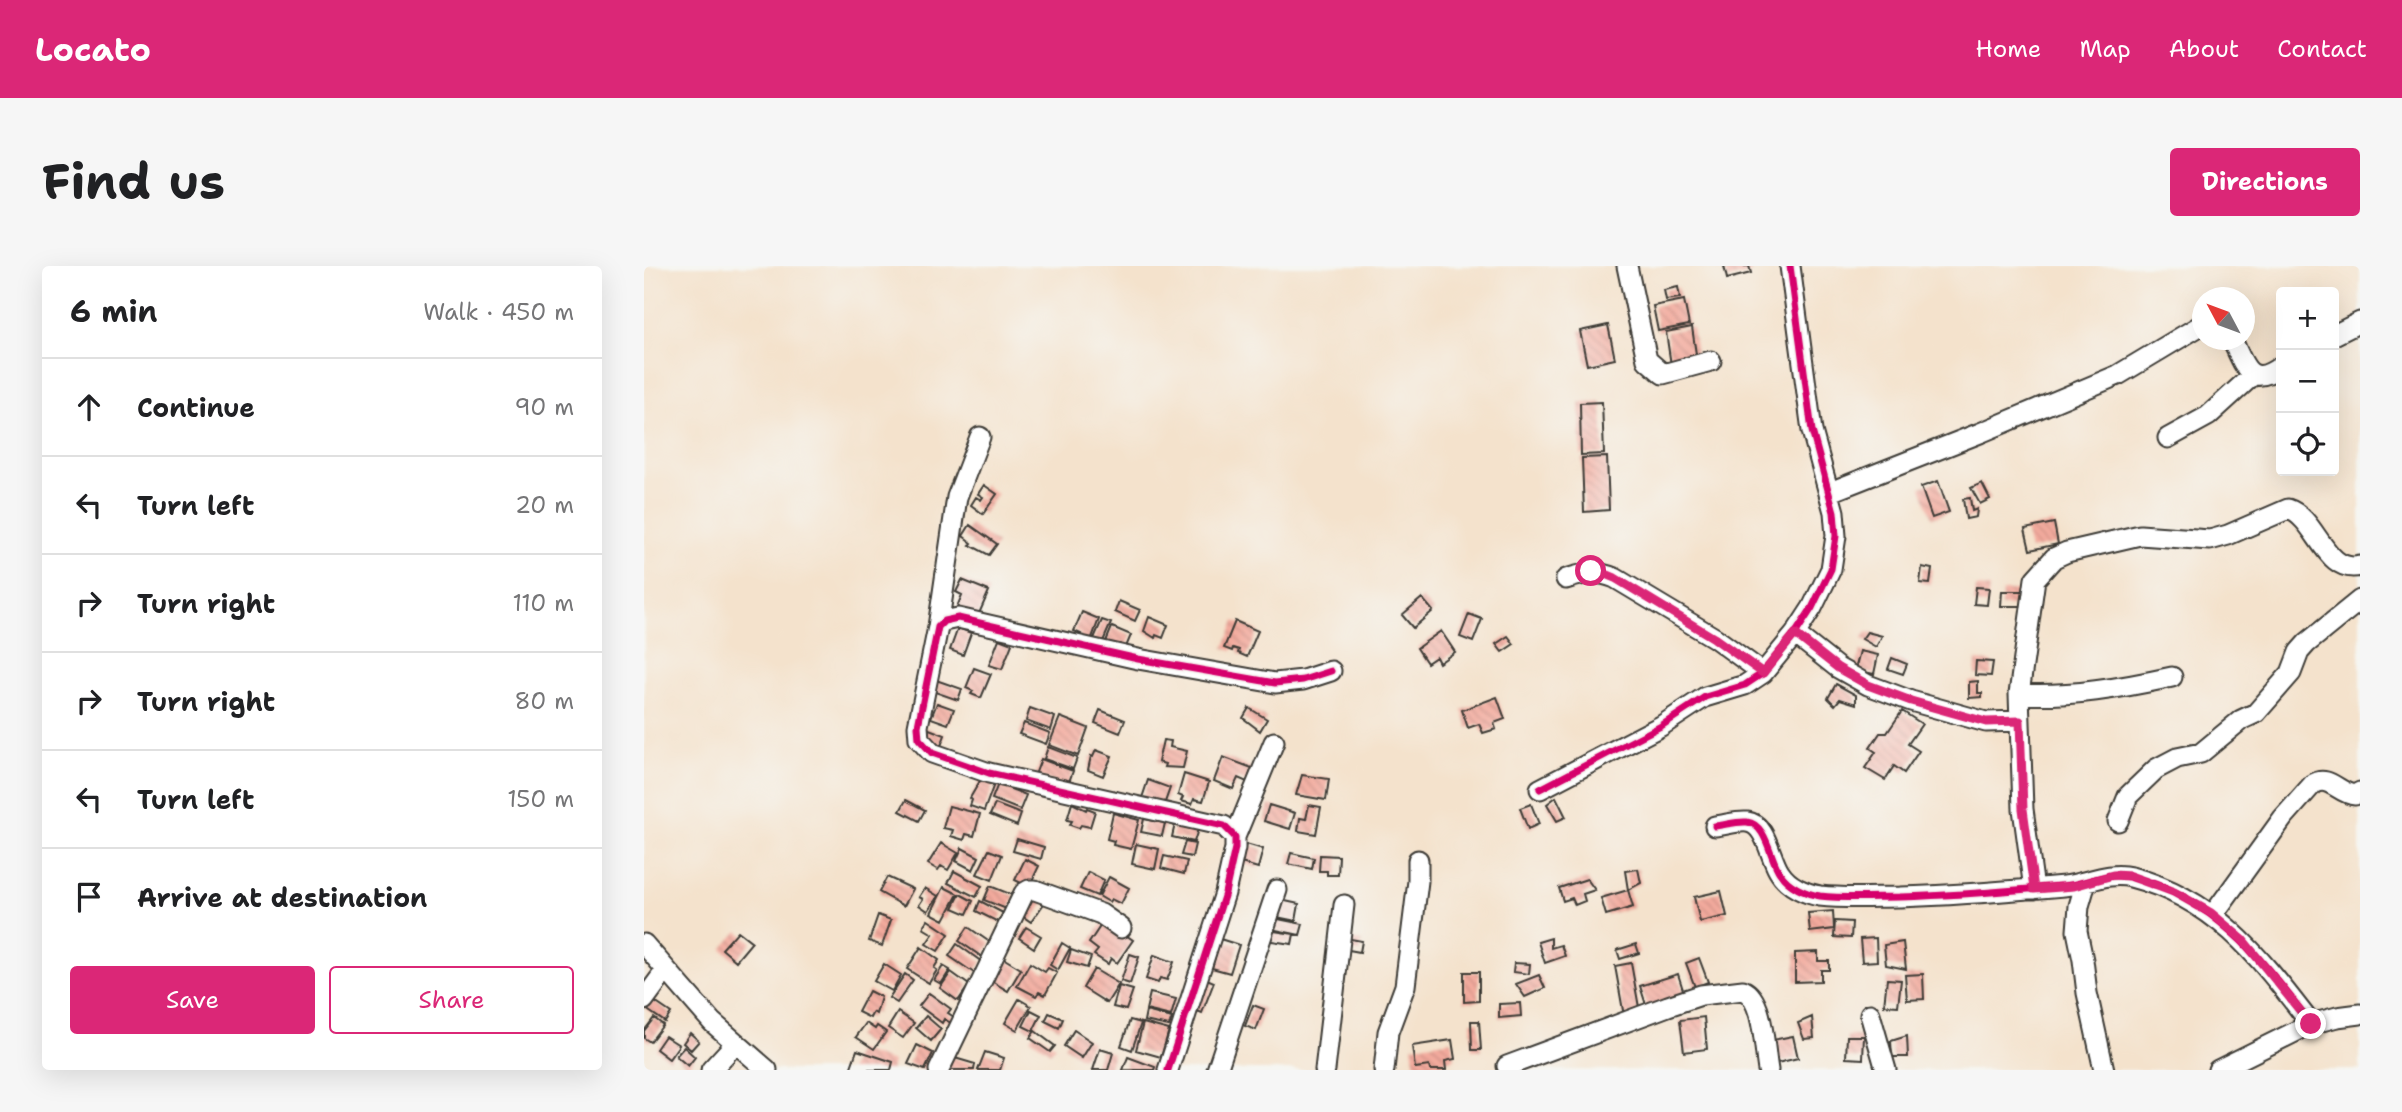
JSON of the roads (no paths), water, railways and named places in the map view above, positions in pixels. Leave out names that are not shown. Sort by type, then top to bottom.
[{"type":"street","points":[[1627,266],[1647,360],[1663,374],[1711,361]]},
{"type":"street","points":[[1541,789],[1661,726],[1705,697],[1745,685],[1763,673],[1812,608],[1831,569],[1836,536],[1830,492],[1812,431],[1790,266]]},
{"type":"street","points":[[2339,332],[2360,322]]},
{"type":"street","points":[[1830,492],[2118,375],[2192,331]]},
{"type":"street","points":[[2237,350],[2247,371],[2253,375],[2265,375],[2276,369]]},
{"type":"street","points":[[2168,438],[2208,416],[2253,375]]},
{"type":"street","points":[[980,437],[957,497],[939,626],[918,726],[919,738],[932,753],[989,773],[1188,816],[1224,826],[1235,837]]},
{"type":"street","points":[[2034,889],[2023,809],[2019,694],[2035,579],[2054,558],[2067,552],[2140,535],[2210,540],[2288,509],[2299,515],[2337,562],[2355,567],[2360,594]]},
{"type":"street","points":[[1566,579],[1591,571],[1615,578],[1714,638],[1763,673]]},
{"type":"street","points":[[2118,821],[2128,796],[2156,769],[2177,758],[2201,753],[2241,720],[2256,713],[2291,673],[2299,652],[2307,643],[2360,600]]},
{"type":"street","points":[[939,626],[944,621],[958,618],[1138,659],[1275,683],[1303,680],[1331,671]]},
{"type":"street","points":[[1795,634],[1838,668],[1868,685],[1911,701],[1986,722],[2020,721]]},
{"type":"street","points":[[2019,694],[2045,695],[2105,689],[2172,677]]},
{"type":"street","points":[[1168,1070],[1225,894],[1235,837],[1274,742]]},
{"type":"street","points":[[2213,915],[2283,818],[2313,784],[2319,780],[2327,781],[2350,795],[2360,792]]},
{"type":"street","points":[[1715,826],[1748,822],[1753,824],[1762,834],[1780,874],[1792,885],[1819,895],[1948,895],[2034,889],[2086,882],[2113,875],[2130,876],[2174,892],[2213,915],[2243,940],[2311,1024]]},
{"type":"street","points":[[1384,1070],[1388,1032],[1405,986],[1418,881],[1418,860]]},
{"type":"street","points":[[2086,882],[2079,906],[2077,931],[2104,1070]]},
{"type":"street","points":[[939,1070],[1024,893],[1035,890],[1101,914],[1121,928]]},
{"type":"street","points":[[1217,1070],[1277,890]]},
{"type":"street","points":[[1325,1070],[1344,905]]},
{"type":"street","points":[[644,944],[712,1022],[767,1070]]},
{"type":"street","points":[[644,1000],[666,970]]},
{"type":"street","points":[[1507,1066],[1679,1002],[1701,995],[1743,990],[1756,1002],[1768,1070]]},
{"type":"street","points":[[1870,1014],[1886,1070]]},
{"type":"street","points":[[2218,1070],[2311,1024],[2360,1014]]},
{"type":"street","points":[[711,1070],[735,1044]]}]
